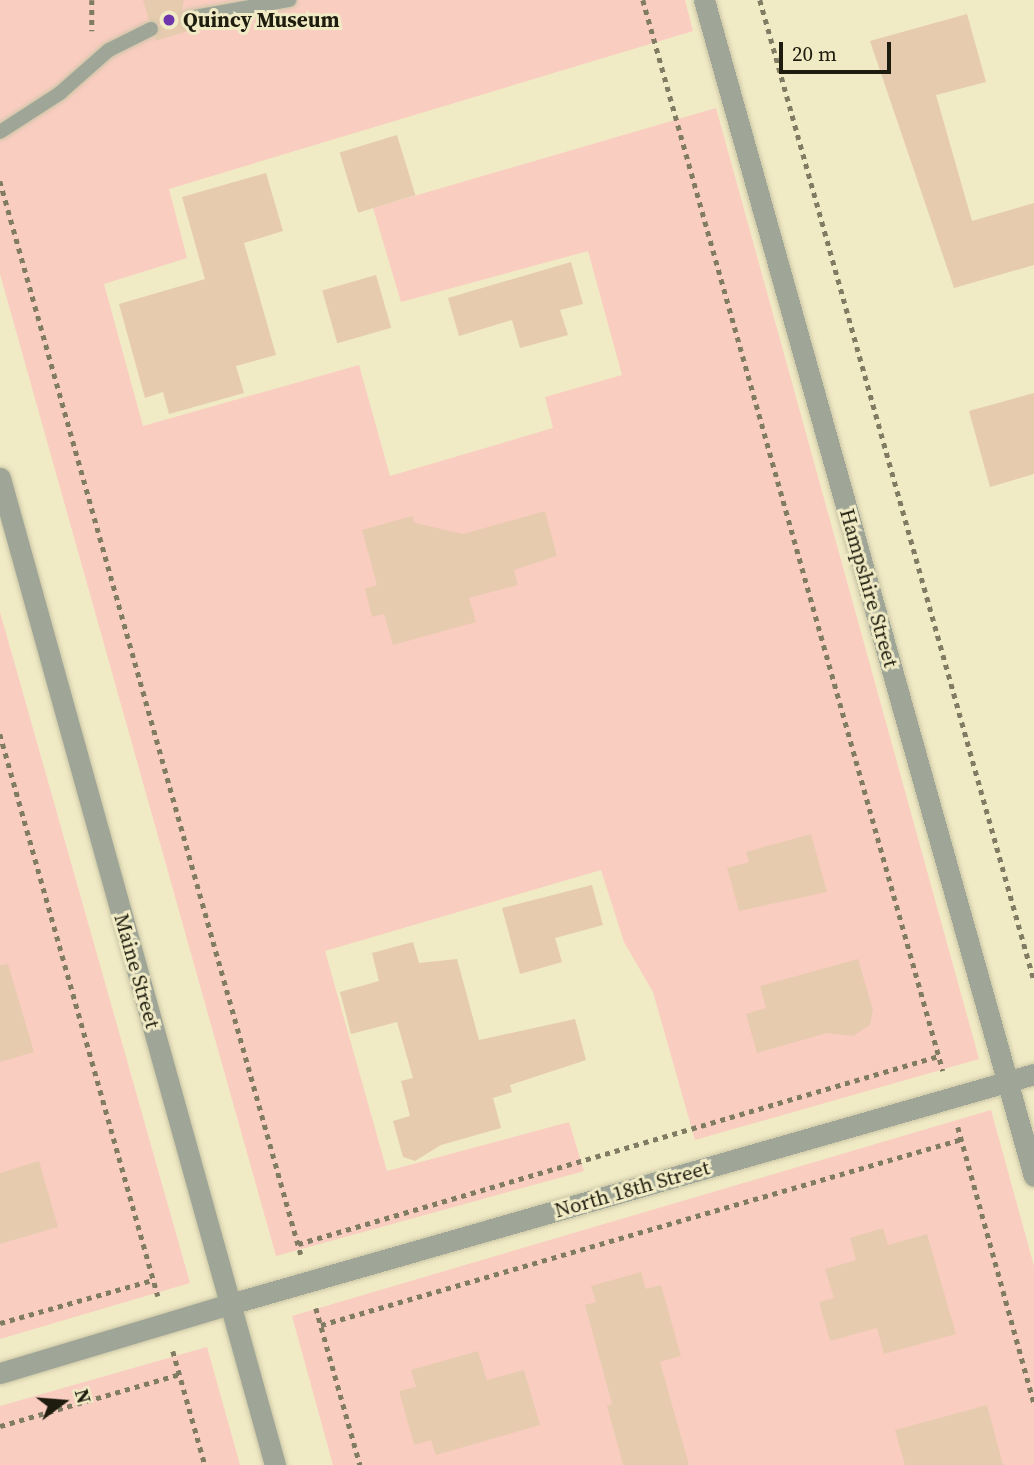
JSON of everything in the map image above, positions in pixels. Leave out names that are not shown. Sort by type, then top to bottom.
[{"type":"street","name":"Hampshire Street","points":[[704,0],[1034,1176]]},
{"type":"street","name":"Maine Street","points":[[0,478],[275,1465]]},
{"type":"street","name":"North 18th Street","points":[[0,1373],[230,1304],[1034,1074]]},
{"type":"lane","points":[[189,18],[289,0]]},
{"type":"lane","points":[[0,132],[60,93],[109,50],[151,29]]},
{"type":"path","points":[[643,0],[1034,1403]]},
{"type":"path","points":[[760,0],[1034,980]]},
{"type":"path","points":[[0,181],[360,1465]]},
{"type":"path","points":[[0,734],[205,1465]]},
{"type":"path","points":[[298,1244],[939,1056]]},
{"type":"path","points":[[321,1325],[961,1139]]},
{"type":"path","points":[[0,1323],[153,1280]]},
{"type":"path","points":[[0,1426],[180,1374]]},
{"type":"shaded area","points":[[0,0],[685,0],[693,31],[169,189],[187,258],[104,284],[143,426],[359,365],[390,476],[553,428],[545,397],[622,375],[588,251],[401,302],[373,208],[716,108],[979,1059],[695,1140],[653,992],[624,942],[601,870],[325,951],[387,1171],[569,1122],[584,1171],[276,1256],[0,274]]},
{"type":"shaded area","points":[[0,612],[190,1283],[0,1339]]},
{"type":"shaded area","points":[[991,1110],[1034,1266],[1034,1465],[333,1465],[292,1316]]},
{"type":"shaded area","points":[[207,1347],[240,1465],[0,1465],[0,1406]]},
{"type":"building","points":[[143,0],[184,0],[180,20],[192,30],[155,41],[160,25],[149,20]]},
{"type":"building","points":[[967,14],[986,82],[936,95],[972,221],[1034,203],[1034,265],[954,288],[870,41]]},
{"type":"building","points":[[397,135],[415,195],[358,213],[340,153]]},
{"type":"building","points":[[266,173],[283,231],[244,243],[276,355],[236,366],[244,393],[169,414],[163,392],[145,398],[119,304],[205,279],[182,197]]},
{"type":"building","points":[[571,262],[583,304],[560,310],[568,335],[520,348],[512,320],[459,336],[448,298]]},
{"type":"building","points":[[376,275],[391,328],[337,343],[322,290]]},
{"type":"building","points":[[1034,393],[1034,474],[990,487],[969,411]]},
{"type":"building","points":[[545,511],[557,556],[514,570],[518,585],[469,598],[476,622],[393,645],[384,614],[372,617],[365,589],[377,585],[362,530],[412,516],[415,523],[463,534]]},
{"type":"building","points":[[811,834],[827,892],[739,911],[727,868],[749,862],[746,852]]},
{"type":"building","points":[[592,885],[603,925],[555,938],[562,962],[520,974],[502,908]]},
{"type":"building","points":[[413,942],[419,963],[457,959],[479,1040],[575,1019],[586,1060],[510,1085],[512,1092],[493,1098],[501,1128],[441,1145],[415,1161],[403,1157],[393,1121],[410,1116],[401,1081],[413,1078],[397,1022],[351,1034],[340,992],[379,981],[372,953]]},
{"type":"building","points":[[858,959],[873,1010],[870,1025],[853,1036],[827,1033],[757,1053],[746,1014],[766,1008],[760,986]]},
{"type":"building","points":[[8,964],[34,1052],[0,1062],[0,965]]},
{"type":"building","points":[[39,1161],[58,1227],[0,1244],[0,1173]]},
{"type":"building","points":[[883,1228],[888,1245],[927,1234],[956,1334],[884,1354],[877,1328],[830,1341],[819,1302],[834,1298],[825,1269],[856,1260],[850,1238]]},
{"type":"building","points":[[641,1272],[646,1289],[661,1285],[681,1356],[660,1362],[689,1465],[623,1465],[607,1406],[612,1404],[585,1305],[596,1302],[591,1286]]},
{"type":"building","points":[[478,1351],[487,1380],[524,1370],[540,1425],[436,1455],[431,1440],[414,1445],[399,1391],[416,1387],[411,1370]]},
{"type":"building","points":[[987,1405],[1003,1465],[905,1465],[895,1430]]},
{"type":"place","name":"Quincy Museum","points":[[169,20]]}]
